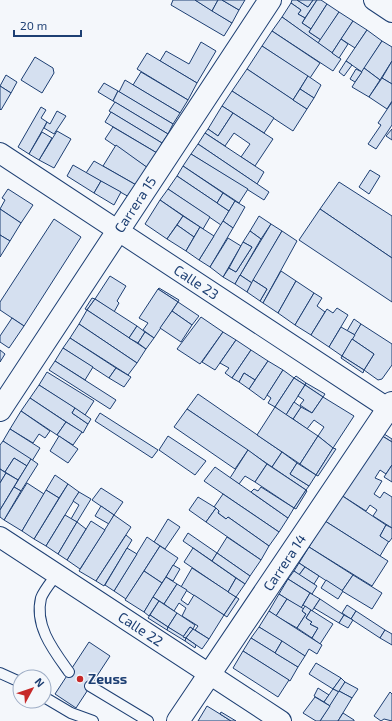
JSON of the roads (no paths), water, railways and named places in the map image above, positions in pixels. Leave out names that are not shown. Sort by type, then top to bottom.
[{"type":"main road","name":"Carrera 15","points":[[0,410],[270,0]]},
{"type":"main road","name":"Carrera 14","points":[[178,721],[391,408]]},
{"type":"street","points":[[374,0],[392,12]]},
{"type":"street","name":"Calle 23","points":[[0,153],[117,231],[391,408]]},
{"type":"street","name":"Calle 22","points":[[0,537],[282,721]]},
{"type":"lane","points":[[57,574],[42,597],[40,619],[50,645],[69,672]]},
{"type":"lane","points":[[0,673],[12,678]]},
{"type":"lane","points":[[90,686],[148,721]]},
{"type":"lane","points":[[52,702],[71,714],[93,721]]},
{"type":"place","name":"Zeuss","points":[[80,679]]}]
